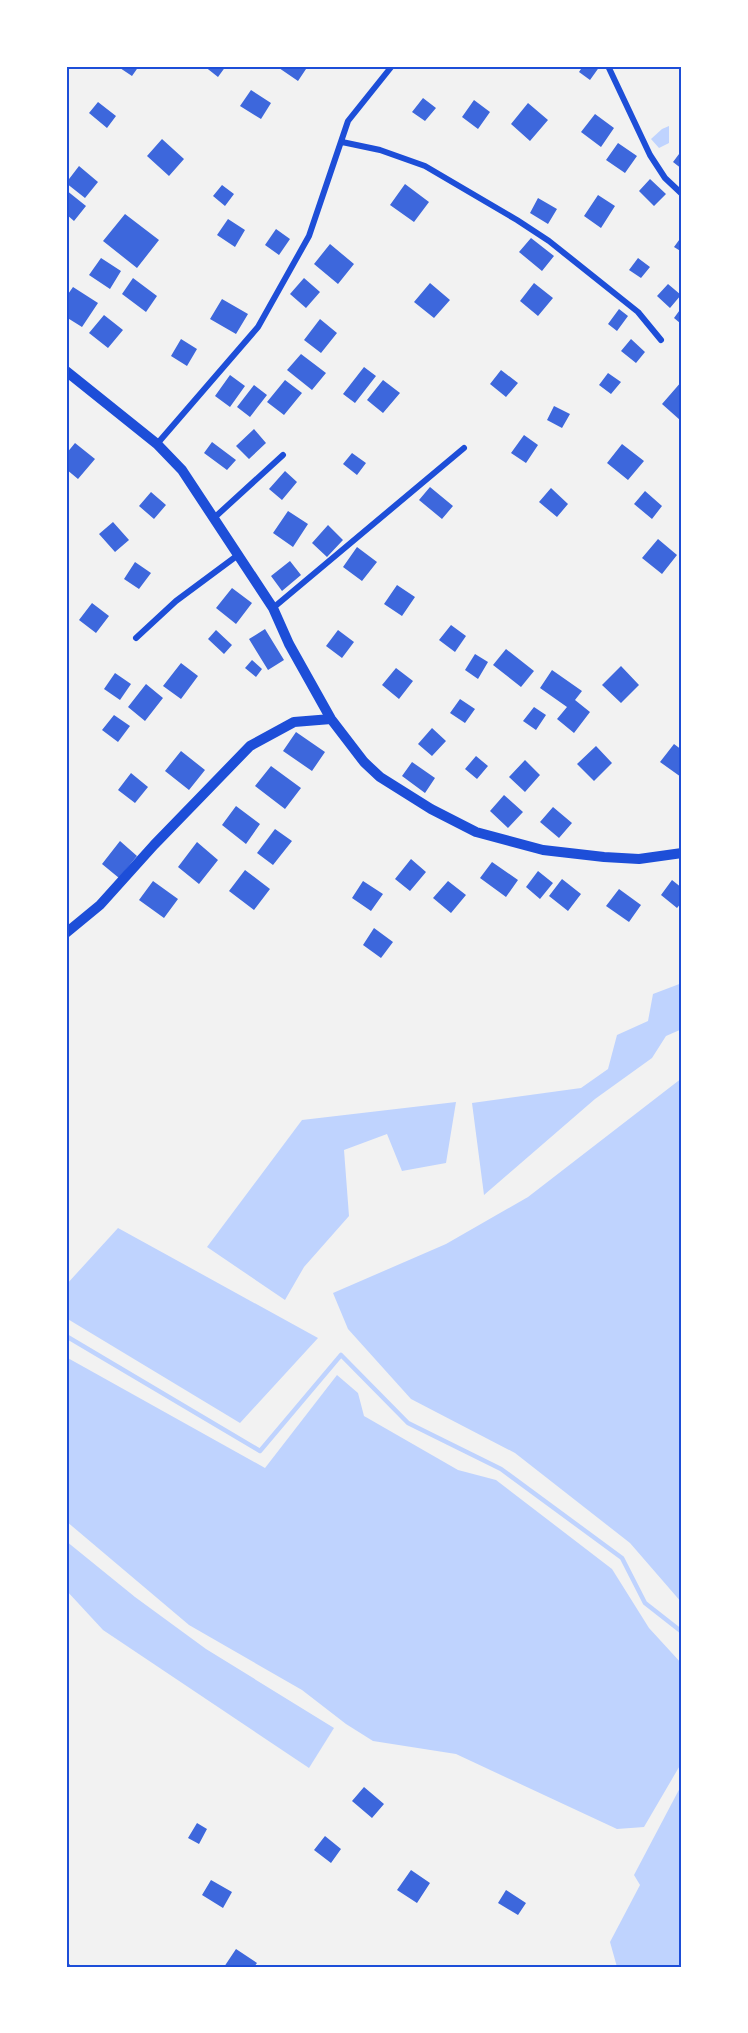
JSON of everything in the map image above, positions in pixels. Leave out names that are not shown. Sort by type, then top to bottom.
[{"type":"main road","points":[[66,371],[157,444],[182,470],[273,608],[289,644],[331,719],[364,762],[380,777],[431,809],[476,832],[543,850],[639,859],[682,853]]},
{"type":"main road","points":[[66,933],[100,905],[154,845],[250,746],[294,722],[331,719]]},
{"type":"street","points":[[157,444],[258,327],[309,236],[348,121],[392,66]]},
{"type":"street","points":[[608,66],[650,155],[665,178],[682,194]]},
{"type":"street","points":[[342,142],[380,150],[425,166],[517,220],[549,242],[638,312],[661,340]]},
{"type":"street","points":[[273,608],[464,448]]},
{"type":"street","points":[[214,518],[284,455]]},
{"type":"street","points":[[136,638],[176,601],[238,555]]},
{"type":"water","points":[[669,126],[669,143],[659,148],[651,139]]},
{"type":"water","points":[[682,983],[682,1029],[666,1036],[652,1058],[595,1099],[484,1195],[472,1103],[581,1088],[608,1069],[617,1035],[648,1021],[653,994]]},
{"type":"water","points":[[682,1078],[682,1603],[630,1543],[515,1453],[411,1399],[348,1329],[333,1293],[446,1244],[528,1197]]},
{"type":"water","points":[[456,1102],[446,1163],[402,1171],[387,1134],[344,1150],[349,1216],[304,1267],[285,1300],[207,1247],[302,1120]]},
{"type":"water","points":[[118,1228],[318,1338],[240,1423],[66,1318],[66,1285]]},
{"type":"water","points":[[66,1357],[265,1468],[337,1375],[358,1393],[364,1416],[458,1470],[496,1480],[612,1569],[649,1628],[682,1664],[682,1762],[644,1827],[617,1829],[456,1754],[373,1741],[346,1724],[302,1690],[189,1625],[66,1521]]},
{"type":"water","points":[[66,1541],[135,1597],[206,1649],[334,1728],[309,1768],[103,1630],[66,1590]]},
{"type":"water","points":[[682,1784],[682,1967],[617,1967],[610,1942],[640,1885],[634,1875]]},
{"type":"building","points":[[117,66],[139,66],[132,76]]},
{"type":"building","points":[[204,66],[226,66],[218,77]]},
{"type":"building","points":[[280,66],[308,66],[298,81],[279,68]]},
{"type":"building","points":[[583,66],[600,66],[590,80],[579,72]]},
{"type":"building","points":[[251,90],[271,103],[261,119],[240,106]]},
{"type":"building","points":[[423,98],[436,108],[425,121],[412,112]]},
{"type":"building","points":[[474,100],[490,112],[478,129],[462,117]]},
{"type":"building","points":[[98,102],[116,116],[107,128],[89,113]]},
{"type":"building","points":[[528,103],[548,120],[530,141],[511,124]]},
{"type":"building","points":[[595,114],[614,128],[601,147],[581,132]]},
{"type":"building","points":[[162,139],[184,159],[169,176],[147,156]]},
{"type":"building","points":[[618,143],[637,156],[625,173],[606,160]]},
{"type":"building","points":[[682,150],[682,169],[673,162]]},
{"type":"building","points":[[79,166],[98,182],[85,198],[66,183]]},
{"type":"building","points":[[650,179],[666,194],[654,206],[639,191]]},
{"type":"building","points":[[405,184],[429,202],[414,222],[390,205]]},
{"type":"building","points":[[222,185],[234,194],[225,206],[213,196]]},
{"type":"building","points":[[66,190],[86,206],[74,221],[66,214]]},
{"type":"building","points":[[598,195],[615,206],[601,228],[584,216]]},
{"type":"building","points":[[538,198],[557,209],[548,224],[530,213]]},
{"type":"building","points":[[125,214],[159,240],[137,268],[103,241]]},
{"type":"building","points":[[228,219],[245,230],[235,247],[217,235]]},
{"type":"building","points":[[276,229],[290,239],[279,255],[265,245]]},
{"type":"building","points":[[682,236],[682,252],[674,247]]},
{"type":"building","points":[[531,238],[554,256],[542,271],[519,252]]},
{"type":"building","points":[[330,244],[354,264],[338,284],[314,264]]},
{"type":"building","points":[[101,258],[121,271],[110,289],[89,275]]},
{"type":"building","points":[[638,258],[650,267],[641,278],[629,270]]},
{"type":"building","points":[[133,278],[157,296],[146,312],[122,294]]},
{"type":"building","points":[[304,278],[320,292],[306,308],[290,294]]},
{"type":"building","points":[[430,283],[450,300],[434,318],[414,302]]},
{"type":"building","points":[[534,283],[553,298],[538,316],[520,301]]},
{"type":"building","points":[[668,284],[681,295],[670,308],[657,296]]},
{"type":"building","points":[[73,287],[98,303],[82,327],[66,317],[66,297]]},
{"type":"building","points":[[222,299],[248,314],[236,334],[210,319]]},
{"type":"building","points":[[682,307],[682,321],[680,323],[674,318]]},
{"type":"building","points":[[619,309],[628,316],[617,331],[608,324]]},
{"type":"building","points":[[104,315],[123,330],[108,348],[89,333]]},
{"type":"building","points":[[320,319],[337,333],[321,353],[304,340]]},
{"type":"building","points":[[181,339],[197,349],[187,366],[171,356]]},
{"type":"building","points":[[631,339],[645,352],[636,363],[621,351]]},
{"type":"building","points":[[301,354],[326,373],[312,390],[287,370]]},
{"type":"building","points":[[364,367],[376,376],[355,403],[343,394]]},
{"type":"building","points":[[501,370],[518,383],[506,397],[490,384]]},
{"type":"building","points":[[608,373],[621,382],[611,394],[599,385]]},
{"type":"building","points":[[230,375],[245,386],[230,407],[215,396]]},
{"type":"building","points":[[285,380],[302,393],[284,415],[267,402]]},
{"type":"building","points":[[383,380],[400,393],[383,413],[367,400]]},
{"type":"building","points":[[682,381],[682,417],[680,420],[662,404]]},
{"type":"building","points":[[254,385],[267,395],[250,417],[237,407]]},
{"type":"building","points":[[554,406],[570,414],[562,428],[547,420]]},
{"type":"building","points":[[254,429],[266,443],[249,459],[236,446]]},
{"type":"building","points":[[524,435],[538,445],[526,463],[511,453]]},
{"type":"building","points":[[212,442],[236,460],[227,470],[204,453]]},
{"type":"building","points":[[75,443],[95,459],[78,479],[66,469],[66,454]]},
{"type":"building","points":[[622,444],[644,461],[628,480],[607,463]]},
{"type":"building","points":[[352,453],[366,463],[357,475],[343,464]]},
{"type":"building","points":[[285,471],[297,482],[282,500],[269,489]]},
{"type":"building","points":[[430,487],[453,506],[442,519],[419,500]]},
{"type":"building","points":[[551,488],[568,504],[557,517],[539,502]]},
{"type":"building","points":[[645,491],[662,506],[652,519],[634,504]]},
{"type":"building","points":[[151,492],[166,505],[154,519],[139,506]]},
{"type":"building","points":[[288,511],[308,524],[293,547],[273,533]]},
{"type":"building","points":[[113,522],[129,540],[115,552],[99,534]]},
{"type":"building","points":[[328,525],[343,540],[327,557],[312,543]]},
{"type":"building","points":[[658,539],[677,555],[662,574],[642,558]]},
{"type":"building","points":[[357,547],[377,562],[362,581],[343,567]]},
{"type":"building","points":[[290,561],[301,575],[282,591],[271,576]]},
{"type":"building","points":[[135,562],[151,573],[139,589],[124,579]]},
{"type":"building","points":[[397,585],[415,597],[402,616],[384,604]]},
{"type":"building","points":[[232,588],[252,603],[236,624],[216,608]]},
{"type":"building","points":[[92,603],[109,616],[96,633],[79,620]]},
{"type":"building","points":[[451,625],[466,636],[455,652],[439,640]]},
{"type":"building","points":[[265,629],[284,660],[268,670],[249,639]]},
{"type":"building","points":[[216,630],[232,645],[224,654],[208,639]]},
{"type":"building","points":[[338,630],[354,642],[342,658],[326,646]]},
{"type":"building","points":[[506,649],[534,671],[521,687],[493,665]]},
{"type":"building","points":[[475,654],[488,662],[478,679],[465,670]]},
{"type":"building","points":[[252,660],[262,669],[256,677],[245,668]]},
{"type":"building","points":[[181,663],[198,676],[181,699],[163,686]]},
{"type":"building","points":[[621,666],[639,685],[621,703],[602,685]]},
{"type":"building","points":[[396,668],[413,681],[399,699],[382,685]]},
{"type":"building","points":[[552,670],[582,691],[575,700],[590,712],[574,733],[557,719],[567,707],[540,688]]},
{"type":"building","points":[[115,673],[131,684],[120,700],[104,689]]},
{"type":"building","points":[[146,684],[163,698],[145,721],[128,707]]},
{"type":"building","points":[[460,699],[475,709],[465,723],[450,713]]},
{"type":"building","points":[[534,707],[546,715],[536,730],[523,721]]},
{"type":"building","points":[[114,715],[130,726],[118,742],[102,730]]},
{"type":"building","points":[[432,728],[446,741],[432,756],[418,744]]},
{"type":"building","points":[[296,732],[325,752],[312,771],[283,751]]},
{"type":"building","points":[[674,744],[682,750],[681,777],[660,762]]},
{"type":"building","points":[[596,746],[612,763],[594,781],[577,764]]},
{"type":"building","points":[[181,751],[205,770],[189,790],[165,771]]},
{"type":"building","points":[[476,756],[488,766],[477,779],[465,769]]},
{"type":"building","points":[[525,760],[540,775],[525,792],[509,777]]},
{"type":"building","points":[[412,762],[435,778],[425,793],[402,776]]},
{"type":"building","points":[[271,766],[301,788],[285,809],[255,786]]},
{"type":"building","points":[[131,773],[148,787],[135,803],[118,790]]},
{"type":"building","points":[[504,795],[523,812],[508,828],[490,811]]},
{"type":"building","points":[[236,806],[260,824],[246,844],[222,825]]},
{"type":"building","points":[[553,807],[572,823],[559,838],[540,822]]},
{"type":"building","points":[[275,829],[292,841],[273,865],[257,853]]},
{"type":"building","points":[[120,841],[137,856],[119,878],[102,864]]},
{"type":"building","points":[[197,842],[218,860],[199,884],[178,867]]},
{"type":"building","points":[[411,859],[426,872],[410,891],[395,879]]},
{"type":"building","points":[[492,862],[518,880],[506,897],[480,878]]},
{"type":"building","points":[[245,870],[270,889],[254,910],[229,891]]},
{"type":"building","points":[[538,871],[553,883],[540,899],[526,887]]},
{"type":"building","points":[[562,879],[581,894],[568,911],[549,896]]},
{"type":"building","points":[[672,880],[682,888],[682,902],[677,908],[661,895]]},
{"type":"building","points":[[153,881],[178,899],[164,918],[139,900]]},
{"type":"building","points":[[363,881],[383,894],[371,911],[352,898]]},
{"type":"building","points":[[448,881],[466,895],[451,913],[433,898]]},
{"type":"building","points":[[619,889],[641,905],[629,922],[606,906]]},
{"type":"building","points":[[374,928],[393,942],[381,958],[363,945]]},
{"type":"building","points":[[364,1787],[384,1804],[372,1818],[352,1801]]},
{"type":"building","points":[[197,1823],[207,1829],[199,1844],[188,1838]]},
{"type":"building","points":[[325,1836],[341,1849],[331,1863],[314,1850]]},
{"type":"building","points":[[411,1870],[430,1883],[417,1903],[397,1890]]},
{"type":"building","points":[[211,1880],[232,1892],[223,1908],[202,1895]]},
{"type":"building","points":[[506,1890],[526,1903],[518,1915],[498,1903]]},
{"type":"building","points":[[236,1949],[257,1963],[254,1967],[224,1967]]},
{"type":"waterway","points":[[66,1336],[260,1451],[341,1355],[408,1423],[501,1469],[622,1558],[645,1603],[682,1632]]}]
